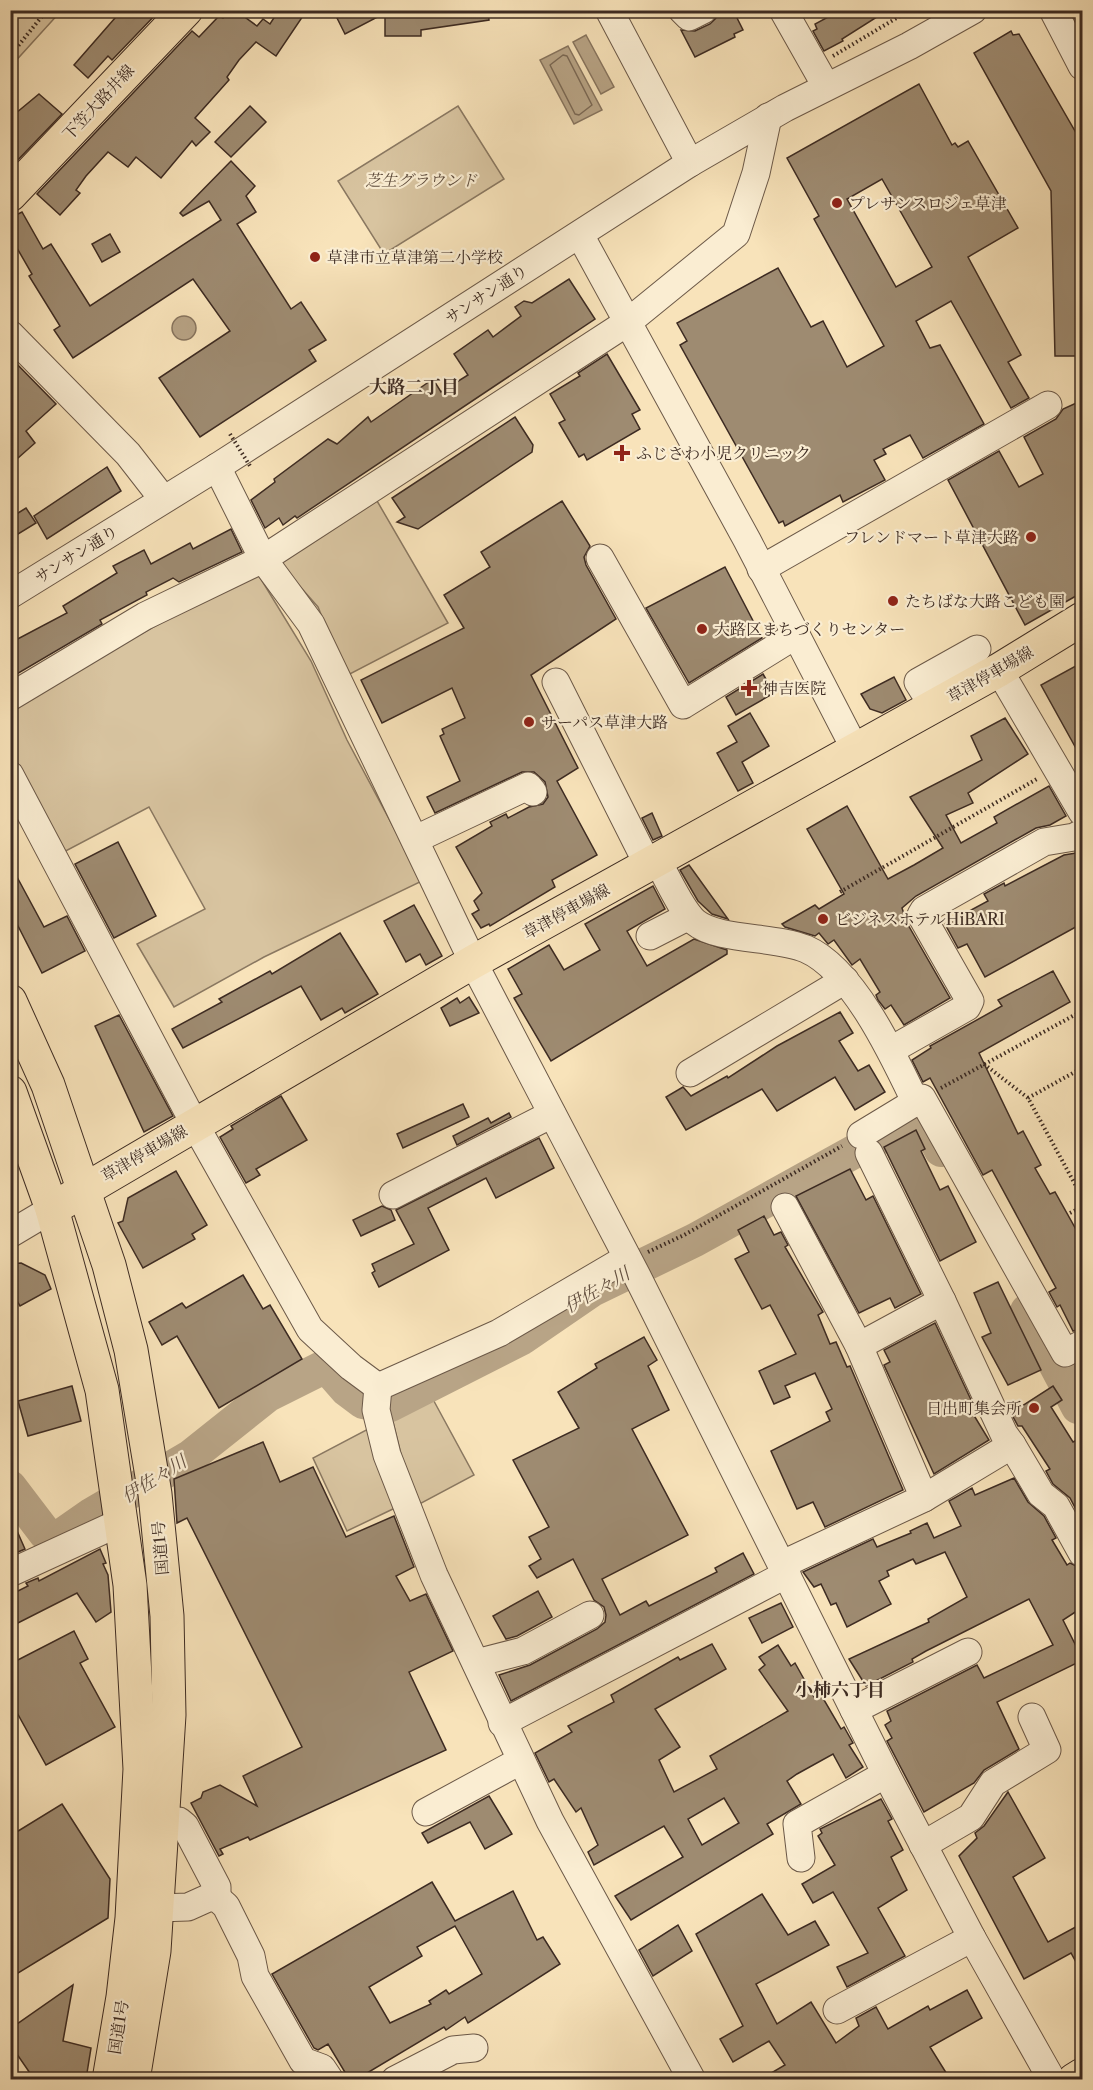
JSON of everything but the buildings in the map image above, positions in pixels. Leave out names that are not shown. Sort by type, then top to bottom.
[{"type":"main road","name":"下笠大路井線","points":[[10,195],[186,10]]},
{"type":"main road","name":"草津停車場線","points":[[52,1209],[194,1123],[473,962],[933,706],[988,660],[1083,619]]},
{"type":"main road","name":"国道1号","points":[[10,1001],[48,1084],[109,1265],[131,1350],[154,1482],[167,1616],[170,1714],[154,1951],[133,2079]]},
{"type":"main road","name":"国道1号","points":[[10,1092],[52,1209],[102,1390],[119,1508],[136,1656],[140,1769],[132,1918],[123,1997],[109,2079]]},
{"type":"main road","points":[[1074,2079],[1083,2075]]},
{"type":"street","points":[[609,10],[690,163]]},
{"type":"street","points":[[682,10],[689,17],[703,10]]},
{"type":"street","points":[[783,10],[826,86]]},
{"type":"street","name":"サンサン通り","points":[[10,596],[217,467],[690,163],[768,117],[909,46],[973,10]]},
{"type":"street","points":[[1053,10],[1083,66]]},
{"type":"street","points":[[10,697],[145,616],[263,559],[628,322],[736,234],[756,172],[768,117]]},
{"type":"street","points":[[580,235],[761,569],[855,749]]},
{"type":"street","points":[[10,334],[128,454],[163,499]]},
{"type":"street","points":[[761,569],[1048,405]]},
{"type":"street","points":[[217,467],[263,559],[311,624],[473,962],[633,1263],[886,1774],[972,1938],[1052,2079]]},
{"type":"street","points":[[600,558],[683,705],[796,635]]},
{"type":"street","points":[[988,660],[1083,812]]},
{"type":"street","points":[[556,682],[653,862],[689,916],[697,924],[736,937],[767,939],[806,949],[824,960],[845,980],[891,1050],[1065,1353],[1083,1344]]},
{"type":"street","points":[[10,775],[194,1123],[310,1329],[377,1395],[387,1455],[405,1506],[502,1723],[582,1880],[692,2079]]},
{"type":"street","points":[[416,839],[528,786],[533,792]]},
{"type":"street","points":[[891,1050],[968,1007],[970,1001],[921,915],[924,910],[1044,842],[1074,837],[1083,833]]},
{"type":"street","points":[[650,936],[689,916]]},
{"type":"street","points":[[690,1073],[845,980]]},
{"type":"street","points":[[919,1100],[865,1144],[1004,1434],[1041,1494],[1056,1506],[1083,1553]]},
{"type":"street","points":[[393,1195],[552,1114]]},
{"type":"street","points":[[785,1207],[859,1346],[924,1498]]},
{"type":"street","points":[[10,1234],[52,1209]]},
{"type":"street","points":[[377,1395],[633,1263]]},
{"type":"street","points":[[859,1346],[942,1301]]},
{"type":"street","points":[[502,1723],[785,1569],[924,1498],[1012,1445]]},
{"type":"street","points":[[10,1573],[119,1508]]},
{"type":"street","points":[[476,1663],[523,1651],[590,1615]]},
{"type":"street","points":[[854,1710],[968,1652]]},
{"type":"street","points":[[923,1845],[971,1817],[993,1783],[1047,1750],[1032,1717]]},
{"type":"street","points":[[426,1812],[520,1761]]},
{"type":"street","points":[[801,1858],[797,1824],[886,1774]]},
{"type":"street","points":[[179,1821],[185,1826],[217,1887],[217,1898]]},
{"type":"street","points":[[158,1908],[188,1907],[208,1898],[217,1898],[226,1906],[251,1956],[255,1976],[303,2061],[322,2068],[330,2079]]},
{"type":"street","points":[[837,2010],[972,1938]]},
{"type":"street","points":[[395,2079],[453,2050],[474,2048]]},
{"type":"path","points":[[10,56],[47,10]]},
{"type":"path","points":[[230,434],[250,466]]},
{"type":"path","points":[[840,892],[1056,768]]},
{"type":"path","points":[[919,1100],[1083,1011]]},
{"type":"path","points":[[984,1064],[1028,1098],[1083,1197]]},
{"type":"path","points":[[1028,1098],[1083,1068]]},
{"type":"path","points":[[633,1263],[865,1144]]},
{"type":"path","points":[[1070,1213],[1083,1207]]},
{"type":"green space","points":[[10,11],[61,11],[11,66]]},
{"type":"green space","name":"芝生グラウンド","points":[[458,106],[504,179],[384,254],[338,181]]},
{"type":"green space","points":[[373,494],[448,623],[346,676],[318,607],[281,565],[282,553]]},
{"type":"green space","points":[[256,571],[311,661],[347,740],[422,881],[264,957],[174,1007],[137,944],[205,909],[149,807],[60,854],[11,760],[11,705]]},
{"type":"green space","points":[[429,1392],[474,1475],[414,1507],[390,1410]]},
{"type":"green space","points":[[370,1428],[395,1508],[347,1531],[313,1458]]},
{"type":"water","points":[[586,35],[614,87],[601,94],[573,42]]},
{"type":"water","points":[[568,46],[602,110],[574,124],[540,60]]},
{"type":"water","points":[[184,316],[193,319],[196,328],[193,337],[184,340],[175,337],[172,328],[175,319]]},
{"type":"waterway","name":"伊佐々川","points":[[10,1487],[45,1533],[51,1538],[58,1538],[91,1515],[190,1457],[268,1395],[326,1366],[347,1390],[363,1402],[390,1405],[522,1338],[592,1290],[695,1240],[922,1114],[941,1150]]},
{"type":"waterway","name":"伊佐々川","points":[[1027,1311],[1078,1407],[1082,1405]]},
{"type":"place","name":"プレサンスロジェ草津","points":[[837,203]]},
{"type":"place","name":"草津市立草津第二小学校","points":[[315,257]]},
{"type":"place","name":"ふじさわ小児クリニック","points":[[622,453]]},
{"type":"place","name":"フレンドマート草津大路","points":[[1031,537]]},
{"type":"place","name":"たちばな大路こども園","points":[[893,601]]},
{"type":"place","name":"大路区まちづくりセンター","points":[[702,629]]},
{"type":"place","name":"神吉医院","points":[[749,688]]},
{"type":"place","name":"サーパス草津大路","points":[[529,722]]},
{"type":"place","name":"ビジネスホテルHiBARI","points":[[823,919]]},
{"type":"place","name":"日出町集会所","points":[[1034,1408]]},
{"type":"district","name":"大路二丁目","points":[[414,387]]},
{"type":"district","name":"小柿六丁目","points":[[840,1690]]}]
